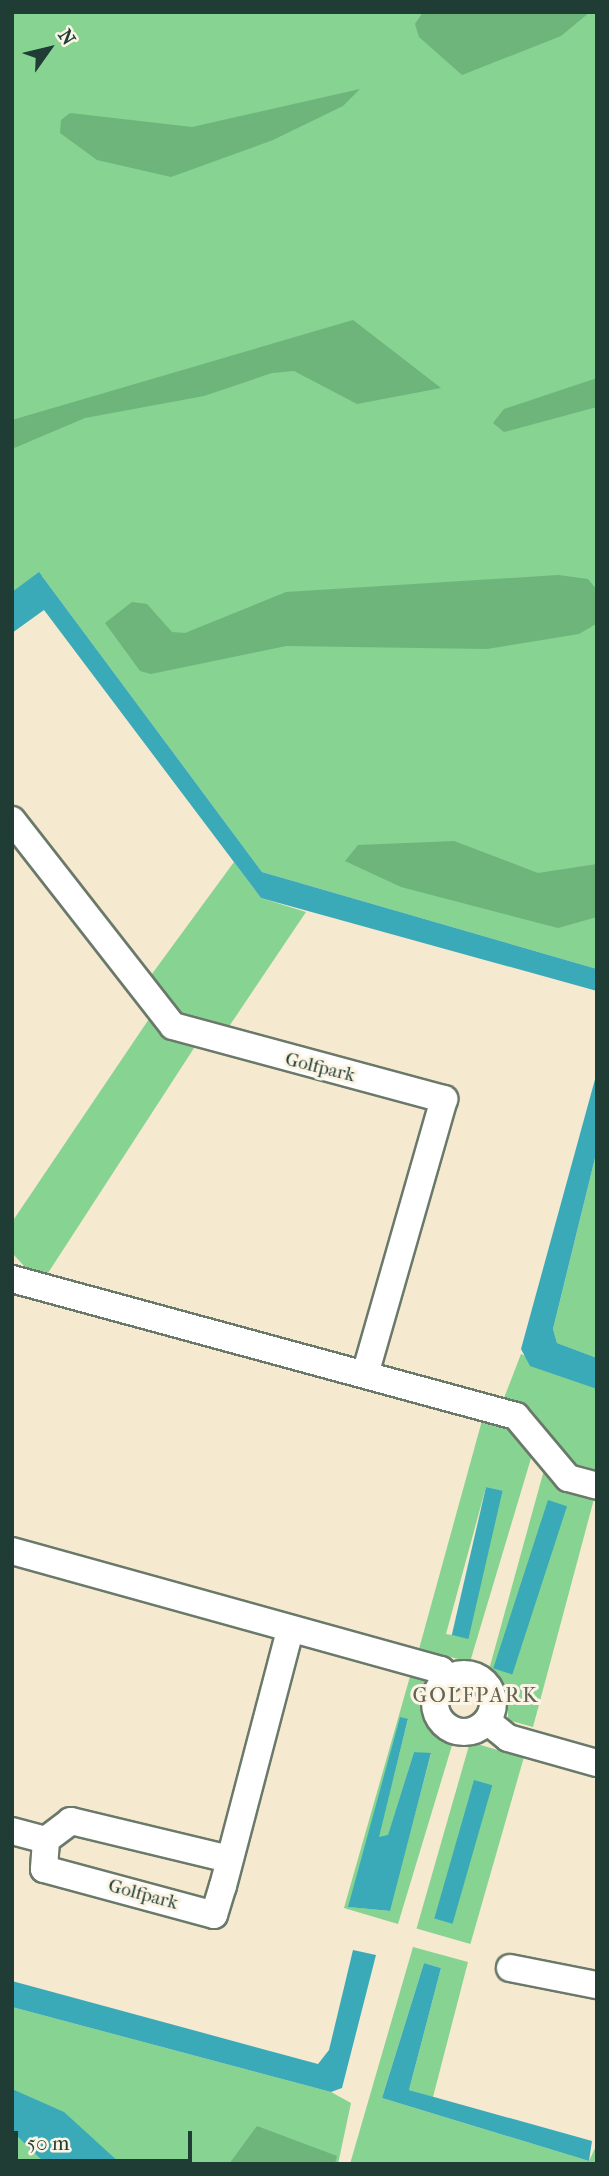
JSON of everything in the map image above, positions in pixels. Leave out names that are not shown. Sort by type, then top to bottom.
[{"type":"street","name":"Golfpark","points":[[12,820],[173,1026],[444,1099],[365,1374]]},
{"type":"street","points":[[12,1279],[516,1416],[568,1478],[597,1486]]},
{"type":"street","points":[[12,1551],[290,1631],[441,1670],[447,1679]]},
{"type":"street","name":"Golfpark","points":[[46,1840],[44,1869],[214,1915],[290,1631]]},
{"type":"street","points":[[472,1675],[488,1686],[493,1704],[487,1721],[469,1732],[443,1724],[437,1692],[447,1679],[472,1675]]},
{"type":"street","points":[[487,1721],[508,1738],[597,1763]]},
{"type":"street","points":[[12,1831],[46,1840],[71,1821],[229,1859]]},
{"type":"street","points":[[510,1968],[595,1978]]},
{"type":"green space","points":[[12,12],[597,12],[597,969],[262,872],[42,576],[12,598]]},
{"type":"green space","points":[[423,12],[590,12],[561,36],[462,75],[419,37],[415,24]]},
{"type":"green space","points":[[360,89],[343,106],[273,140],[171,177],[97,160],[60,133],[61,120],[70,113],[192,127]]},
{"type":"green space","points":[[353,320],[441,388],[357,404],[294,371],[272,373],[204,396],[85,418],[12,449],[12,420]]},
{"type":"green space","points":[[597,378],[597,407],[504,432],[493,423],[504,409]]},
{"type":"green space","points":[[558,575],[588,579],[597,590],[596,624],[579,634],[487,649],[286,646],[151,674],[140,671],[105,623],[132,602],[147,604],[172,632],[185,633],[286,592]]},
{"type":"green space","points":[[454,841],[538,873],[597,864],[597,917],[558,928],[401,887],[345,861],[358,845]]},
{"type":"green space","points":[[234,862],[261,898],[306,912],[228,1028],[175,1012],[149,978]]},
{"type":"green space","points":[[151,1016],[196,1045],[48,1273],[25,1267],[12,1253],[12,1222]]},
{"type":"green space","points":[[597,1150],[597,1358],[557,1343],[553,1329]]},
{"type":"green space","points":[[521,1354],[597,1389],[597,1476],[576,1470],[523,1404],[504,1398]]},
{"type":"green space","points":[[483,1417],[514,1430],[532,1455],[470,1662],[419,1649]],"holes":[[[486,1487],[502,1491],[464,1637],[446,1634]]]},
{"type":"green space","points":[[544,1470],[594,1499],[533,1727],[508,1720],[508,1693],[490,1666]]},
{"type":"green space","points":[[411,1673],[431,1678],[426,1708],[434,1727],[453,1742],[398,1924],[344,1908]],"holes":[[[400,1718],[408,1720],[378,1838],[388,1836],[414,1752],[431,1754],[389,1911],[349,1907]]]},
{"type":"green space","points":[[470,1742],[524,1757],[470,1944],[417,1928]]},
{"type":"green space","points":[[413,1947],[468,1962],[433,2097],[409,2090],[441,1968],[424,1963],[382,2098],[589,2161],[597,2144],[597,2164],[350,2164]]},
{"type":"green space","points":[[12,2007],[331,2092],[351,2103],[338,2164],[12,2164]]},
{"type":"green space","points":[[257,2126],[337,2156],[335,2164],[229,2164]]},
{"type":"water","points":[[39,572],[262,872],[597,969],[597,991],[261,898],[44,610],[12,633],[12,592]]},
{"type":"water","points":[[597,1072],[597,1150],[553,1329],[557,1343],[597,1358],[597,1389],[530,1366],[521,1349]]},
{"type":"water","points":[[486,1487],[503,1491],[468,1639],[452,1635]]},
{"type":"water","points":[[548,1500],[567,1506],[512,1675],[493,1668]]},
{"type":"water","points":[[400,1717],[408,1719],[379,1837],[388,1835],[414,1752],[431,1753],[390,1911],[348,1907]]},
{"type":"water","points":[[474,1780],[492,1785],[453,1924],[434,1918]]},
{"type":"water","points":[[353,1950],[376,1955],[342,2088],[331,2092],[12,2007],[12,1981],[318,2064],[329,2050]]},
{"type":"water","points":[[424,1963],[441,1968],[409,2090],[592,2141],[589,2161],[382,2098]]},
{"type":"water","points":[[12,2089],[64,2112],[121,2164],[46,2164],[12,2131]]},
{"type":"district","name":"GOLFPARK","points":[[476,1695]]}]
